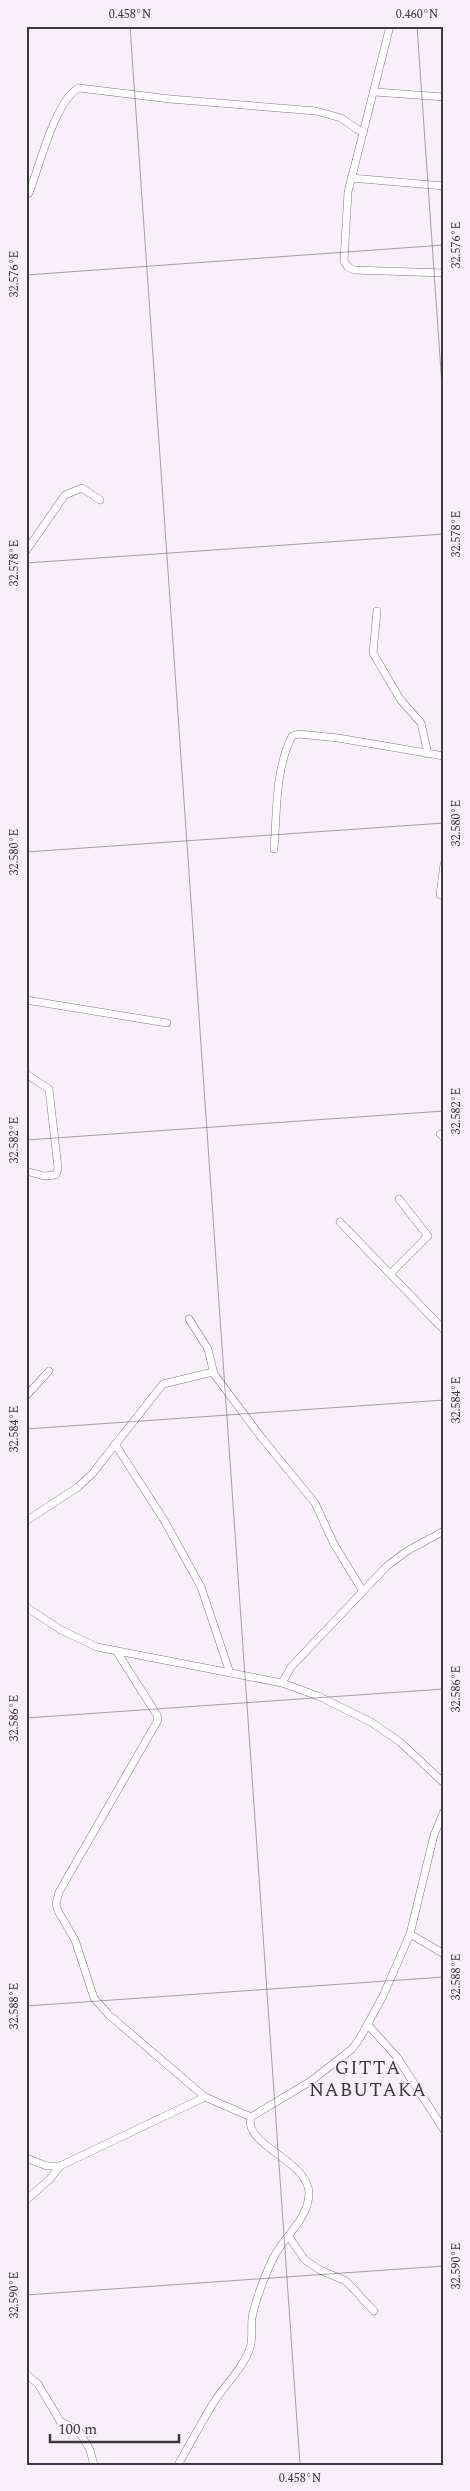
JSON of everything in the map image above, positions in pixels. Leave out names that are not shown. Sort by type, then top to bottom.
[{"type":"street","points":[[390,26],[375,92],[351,178],[346,206],[343,253],[348,267],[354,270],[444,273]]},
{"type":"street","points":[[29,193],[58,116],[67,98],[79,88],[170,99],[315,111],[340,118],[363,133]]},
{"type":"street","points":[[375,92],[444,98]]},
{"type":"street","points":[[351,178],[444,186]]},
{"type":"street","points":[[26,551],[66,495],[82,488],[100,500]]},
{"type":"street","points":[[377,611],[373,654],[400,699],[421,723],[428,754]]},
{"type":"street","points":[[274,849],[282,761],[292,736],[299,734],[338,738],[444,756]]},
{"type":"street","points":[[440,895],[444,864]]},
{"type":"street","points":[[26,1000],[168,1023]]},
{"type":"street","points":[[26,1074],[49,1089],[58,1168],[56,1176],[44,1176],[26,1171]]},
{"type":"street","points":[[390,1274],[428,1236],[399,1199]]},
{"type":"street","points":[[340,1222],[444,1330]]},
{"type":"street","points":[[189,1319],[208,1349],[213,1372],[261,1437],[315,1503],[334,1544],[362,1590]]},
{"type":"street","points":[[26,1396],[49,1371]]},
{"type":"street","points":[[26,1521],[78,1487],[92,1474],[163,1384],[213,1372]]},
{"type":"street","points":[[115,1444],[164,1520],[201,1586],[230,1673]]},
{"type":"street","points":[[282,1683],[291,1667],[362,1590],[397,1557],[444,1531]]},
{"type":"street","points":[[26,1607],[96,1647],[282,1683],[318,1696],[371,1722],[400,1742],[444,1783]]},
{"type":"street","points":[[116,1652],[157,1715],[158,1720],[59,1892],[56,1904],[58,1911],[75,1940],[94,1998],[109,2015],[205,2098],[251,2117]]},
{"type":"street","points":[[178,2465],[202,2422],[250,2348],[255,2308],[274,2255],[289,2237],[306,2206],[309,2195],[308,2186],[290,2163],[265,2145],[252,2130],[249,2122],[251,2117],[256,2112],[287,2097],[339,2060],[352,2049],[368,2025],[410,1934],[434,1835],[444,1811]]},
{"type":"street","points":[[410,1934],[444,1954]]},
{"type":"street","points":[[368,2025],[398,2058],[444,2130]]},
{"type":"street","points":[[26,2158],[47,2166],[60,2166],[205,2098]]},
{"type":"street","points":[[26,2200],[50,2179],[60,2166]]},
{"type":"street","points":[[289,2237],[305,2260],[320,2270],[346,2281],[374,2311]]},
{"type":"street","points":[[26,2374],[38,2384],[60,2421],[79,2431],[90,2450],[94,2465]]},
{"type":"district","name":"GITTA NABUTAKA","points":[[368,2079]]}]
